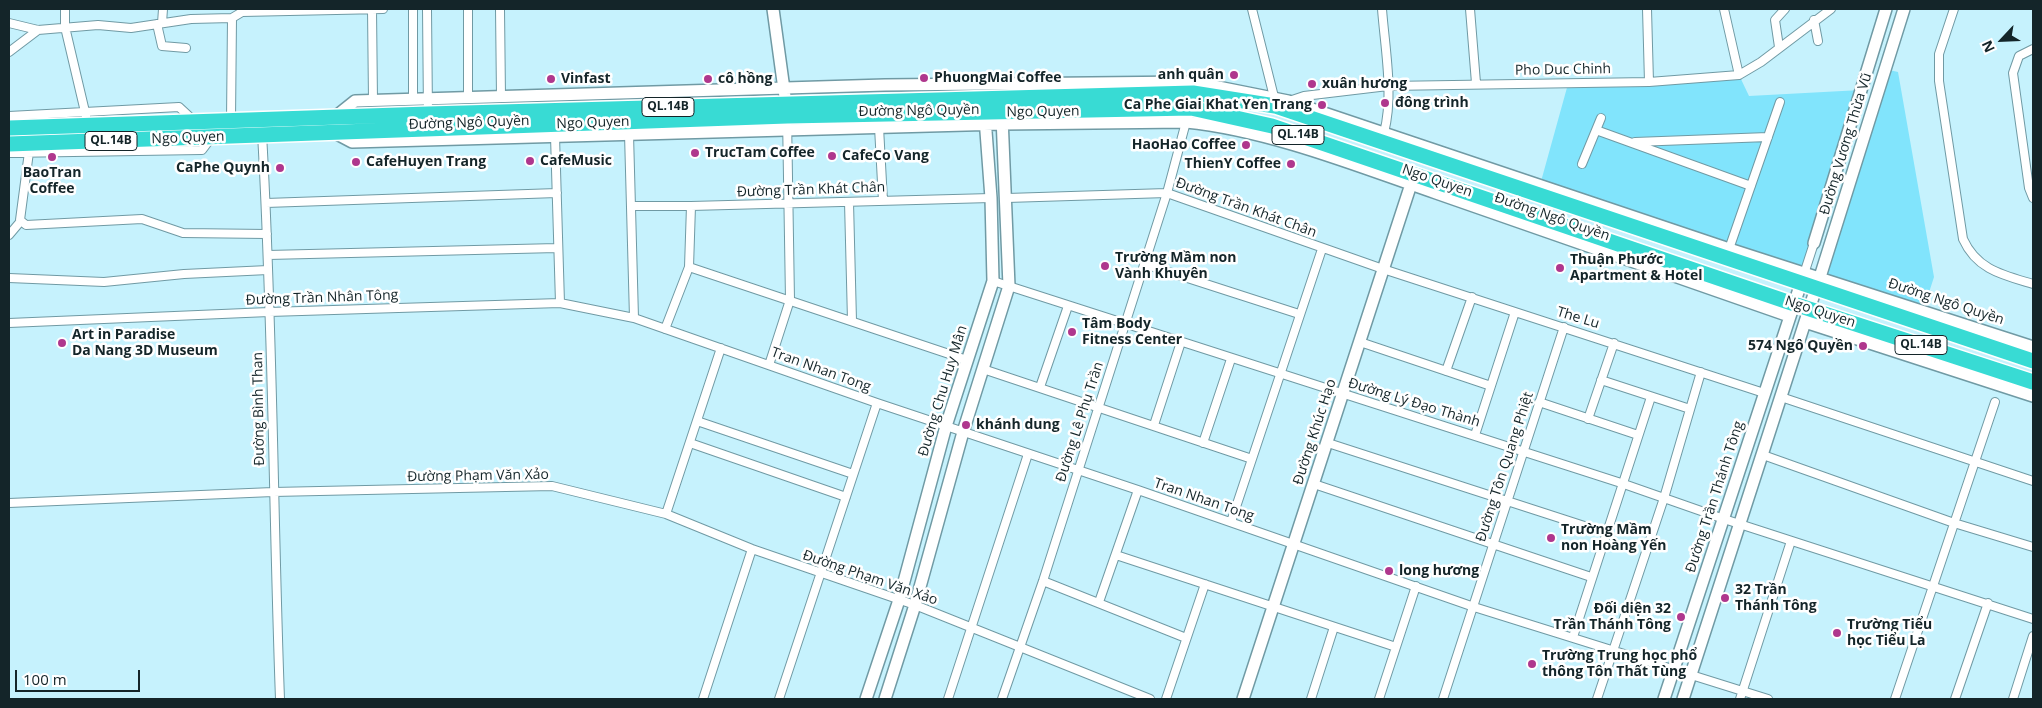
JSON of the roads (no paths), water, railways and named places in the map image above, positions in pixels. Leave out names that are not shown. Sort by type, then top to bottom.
[{"type":"highway","name":"Ngo Quyen","points":[[9,144],[787,116],[1000,90],[1192,93],[1279,101],[1818,283],[2033,361]]},
{"type":"highway","name":"Ngo Quyen","points":[[9,128],[87,119],[195,122],[335,117],[428,107],[985,119],[1191,108],[1272,126],[1413,179],[1791,310],[2033,382]]},
{"type":"street","points":[[9,116],[87,119],[65,28],[65,9]]},
{"type":"street","points":[[163,9],[160,23],[162,46],[186,48]]},
{"type":"street","points":[[191,18],[192,9]]},
{"type":"street","points":[[372,9],[373,101]]},
{"type":"street","points":[[9,23],[38,30],[98,25],[131,28],[191,18],[232,18],[242,10],[383,9]]},
{"type":"street","points":[[412,9],[413,100]]},
{"type":"street","name":"Đường Ngô Quyền","points":[[427,9],[428,107]]},
{"type":"street","name":"Đường Ngô Quyền","points":[[468,9],[468,98]]},
{"type":"street","name":"Đường Ngô Quyền","points":[[500,9],[501,97]]},
{"type":"street","points":[[769,365],[790,300],[790,203],[787,116],[785,88],[773,9]]},
{"type":"street","points":[[1252,9],[1279,101]]},
{"type":"street","points":[[1382,9],[1388,86],[1387,122],[1384,133]]},
{"type":"street","points":[[1471,9],[1476,83]]},
{"type":"street","points":[[1647,9],[1649,82]]},
{"type":"street","points":[[1724,9],[1739,75]]},
{"type":"street","points":[[1779,47],[1775,20],[1785,9]]},
{"type":"street","name":"Pho Duc Chinh","points":[[1279,101],[1304,96],[1388,86],[1476,83],[1649,82],[1739,75],[1760,62],[1814,20],[1832,9]]},
{"type":"street","name":"Đường Vương Thừa Vũ","points":[[1803,278],[1886,9]]},
{"type":"street","name":"Đường Vương Thừa Vũ","points":[[1807,315],[1904,9]]},
{"type":"street","points":[[1954,9],[1939,54],[1938,81],[1950,145],[1961,233],[1968,250],[1984,266],[2002,275],[2033,284]]},
{"type":"street","points":[[231,120],[232,18]]},
{"type":"street","points":[[1814,20],[1818,41]]},
{"type":"street","points":[[9,52],[38,30]]},
{"type":"street","points":[[2033,49],[2019,56],[2013,73],[2029,188],[2033,198]]},
{"type":"street","points":[[411,52],[428,53]]},
{"type":"street","name":"Đường Ngô Quyền","points":[[335,117],[355,101],[413,100],[428,107],[468,98],[785,88],[982,91]]},
{"type":"street","points":[[885,699],[915,605],[963,432],[1009,286],[1007,198],[1000,90]]},
{"type":"street","name":"Đường Chu Huy Mân","points":[[866,699],[899,600],[946,426],[993,281],[991,198],[982,91]]},
{"type":"street","name":"Đường Ngô Quyền","points":[[1279,101],[1384,133],[1729,249],[1803,278]]},
{"type":"street","points":[[1729,249],[1780,102]]},
{"type":"street","name":"Đường Ngô Quyền","points":[[334,132],[352,142],[629,134],[787,116],[879,127],[985,119]]},
{"type":"street","points":[[1002,118],[1186,122],[1261,135],[1413,179]]},
{"type":"street","points":[[1582,164],[1601,118]]},
{"type":"street","name":"Đường Bình Than","points":[[262,119],[268,255],[280,699]]},
{"type":"street","name":"Đường Lê Phụ Trần","points":[[1002,699],[1043,581],[1144,264],[1186,122]]},
{"type":"street","points":[[879,127],[883,201]]},
{"type":"street","points":[[1596,130],[1751,186]]},
{"type":"street","points":[[629,134],[634,318]]},
{"type":"street","points":[[556,136],[557,248],[560,304]]},
{"type":"street","points":[[9,153],[202,150],[213,137]]},
{"type":"street","points":[[1629,142],[1768,137]]},
{"type":"street","points":[[9,235],[20,222],[29,152]]},
{"type":"street","name":"Đường Khúc Hạo","points":[[1243,699],[1413,179]]},
{"type":"street","points":[[266,203],[557,193]]},
{"type":"street","name":"Đường Trần Khát Chân","points":[[1007,198],[1166,193],[1383,269]]},
{"type":"street","name":"Đường Trần Khát Chân","points":[[632,206],[991,198]]},
{"type":"street","points":[[848,202],[852,321]]},
{"type":"street","points":[[665,329],[689,267],[691,206]]},
{"type":"street","points":[[20,222],[26,225],[142,219],[183,233],[267,234]]},
{"type":"street","points":[[268,255],[557,248]]},
{"type":"street","points":[[1231,522],[1322,248]]},
{"type":"street","points":[[1144,264],[1299,314]]},
{"type":"street","points":[[689,267],[967,360]]},
{"type":"street","name":"The Lu","points":[[1383,269],[1764,393]]},
{"type":"street","points":[[9,278],[104,282],[184,274],[268,270]]},
{"type":"street","name":"Đường Trần Thánh Tông","points":[[1664,699],[1803,278]]},
{"type":"street","name":"Đường Lý Đạo Thành","points":[[993,281],[1231,359],[1475,435],[1724,519],[2033,619]]},
{"type":"street","name":"Đường Ngô Quyền","points":[[1818,283],[2033,347]]},
{"type":"street","points":[[1446,371],[1472,297]]},
{"type":"street","name":"Đường Trần Nhân Tông","points":[[9,323],[269,312],[560,304],[634,318]]},
{"type":"street","points":[[1040,386],[1068,306]]},
{"type":"street","points":[[1475,435],[1515,312]]},
{"type":"street","points":[[1683,699],[1807,315],[2033,396]]},
{"type":"street","name":"Tran Nhan Tong","points":[[634,318],[1474,607],[1768,699]]},
{"type":"street","name":"Đường Tôn Quang Phiệt","points":[[1443,699],[1564,327]]},
{"type":"street","points":[[1154,425],[1180,342]]},
{"type":"street","points":[[1360,342],[1491,386]]},
{"type":"street","points":[[1588,419],[1614,343]]},
{"type":"street","points":[[666,514],[721,348]]},
{"type":"street","points":[[1203,443],[1231,359]]},
{"type":"street","points":[[983,369],[1040,386],[1252,459]]},
{"type":"street","points":[[1597,699],[1664,498],[1701,372]]},
{"type":"street","points":[[1601,380],[1690,409]]},
{"type":"street","points":[[1572,637],[1621,483],[1651,397]]},
{"type":"street","points":[[1781,397],[2033,481]]},
{"type":"street","points":[[1539,402],[1638,435]]},
{"type":"street","points":[[1895,699],[1995,402]]},
{"type":"street","points":[[779,699],[877,403]]},
{"type":"street","points":[[697,421],[853,474]]},
{"type":"street","points":[[1328,442],[1606,533]]},
{"type":"street","points":[[690,443],[846,496]]},
{"type":"street","points":[[948,699],[1028,454]]},
{"type":"street","points":[[1763,455],[1954,523],[2033,547]]},
{"type":"street","points":[[1314,484],[1591,577]]},
{"type":"street","name":"Đường Phạm Văn Xảo","points":[[9,503],[273,492],[552,486],[666,514],[820,574],[915,605],[1150,699]]},
{"type":"street","points":[[1099,602],[1138,490]]},
{"type":"street","points":[[1740,699],[1791,541]]},
{"type":"street","points":[[703,699],[752,549]]},
{"type":"street","points":[[1116,554],[1396,648]]},
{"type":"street","points":[[1043,581],[1186,638]]},
{"type":"street","points":[[1166,699],[1205,584]]},
{"type":"street","points":[[1378,699],[1416,586]]},
{"type":"street","points":[[1956,699],[1988,603]]},
{"type":"street","points":[[1311,699],[1334,627]]},
{"type":"street","points":[[2013,699],[2033,636]]},
{"type":"place","name":"anh quân","points":[[1234,75]]},
{"type":"place","name":"PhuongMai Coffee","points":[[924,78]]},
{"type":"place","name":"Vinfast","points":[[551,79]]},
{"type":"place","name":"cô hồng","points":[[708,79]]},
{"type":"place","name":"xuân hương","points":[[1312,84]]},
{"type":"place","name":"đông trình","points":[[1385,103]]},
{"type":"place","name":"Ca Phe Giai Khat Yen Trang","points":[[1322,105]]},
{"type":"place","name":"HaoHao Coffee","points":[[1246,145]]},
{"type":"place","name":"TrucTam Coffee","points":[[695,153]]},
{"type":"place","name":"CafeCo Vang","points":[[832,156]]},
{"type":"place","name":"BaoTran Coffee","points":[[52,157]]},
{"type":"place","name":"CafeMusic","points":[[530,161]]},
{"type":"place","name":"CafeHuyen Trang","points":[[356,162]]},
{"type":"place","name":"ThienY Coffee","points":[[1291,164]]},
{"type":"place","name":"CaPhe Quynh","points":[[280,168]]},
{"type":"place","name":"Trường Mầm non Vành Khuyên","points":[[1105,266]]},
{"type":"place","name":"Thuận Phước Apartment & Hotel","points":[[1560,268]]},
{"type":"place","name":"Tâm Body Fitness Center","points":[[1072,332]]},
{"type":"place","name":"Art in Paradise Da Nang 3D Museum","points":[[62,343]]},
{"type":"place","name":"574 Ngô Quyền","points":[[1863,346]]},
{"type":"place","name":"khánh dung","points":[[966,425]]},
{"type":"place","name":"Trường Mầm non Hoàng Yến","points":[[1551,538]]},
{"type":"place","name":"long hương","points":[[1389,571]]},
{"type":"place","name":"32 Trần Thánh Tông","points":[[1725,598]]},
{"type":"place","name":"Đối diện 32 Trần Thánh Tông","points":[[1681,617]]},
{"type":"place","name":"Trường Tiểu học Tiểu La","points":[[1837,633]]},
{"type":"place","name":"Trường Trung học phổ thông Tôn Thất Tùng","points":[[1532,664]]}]
